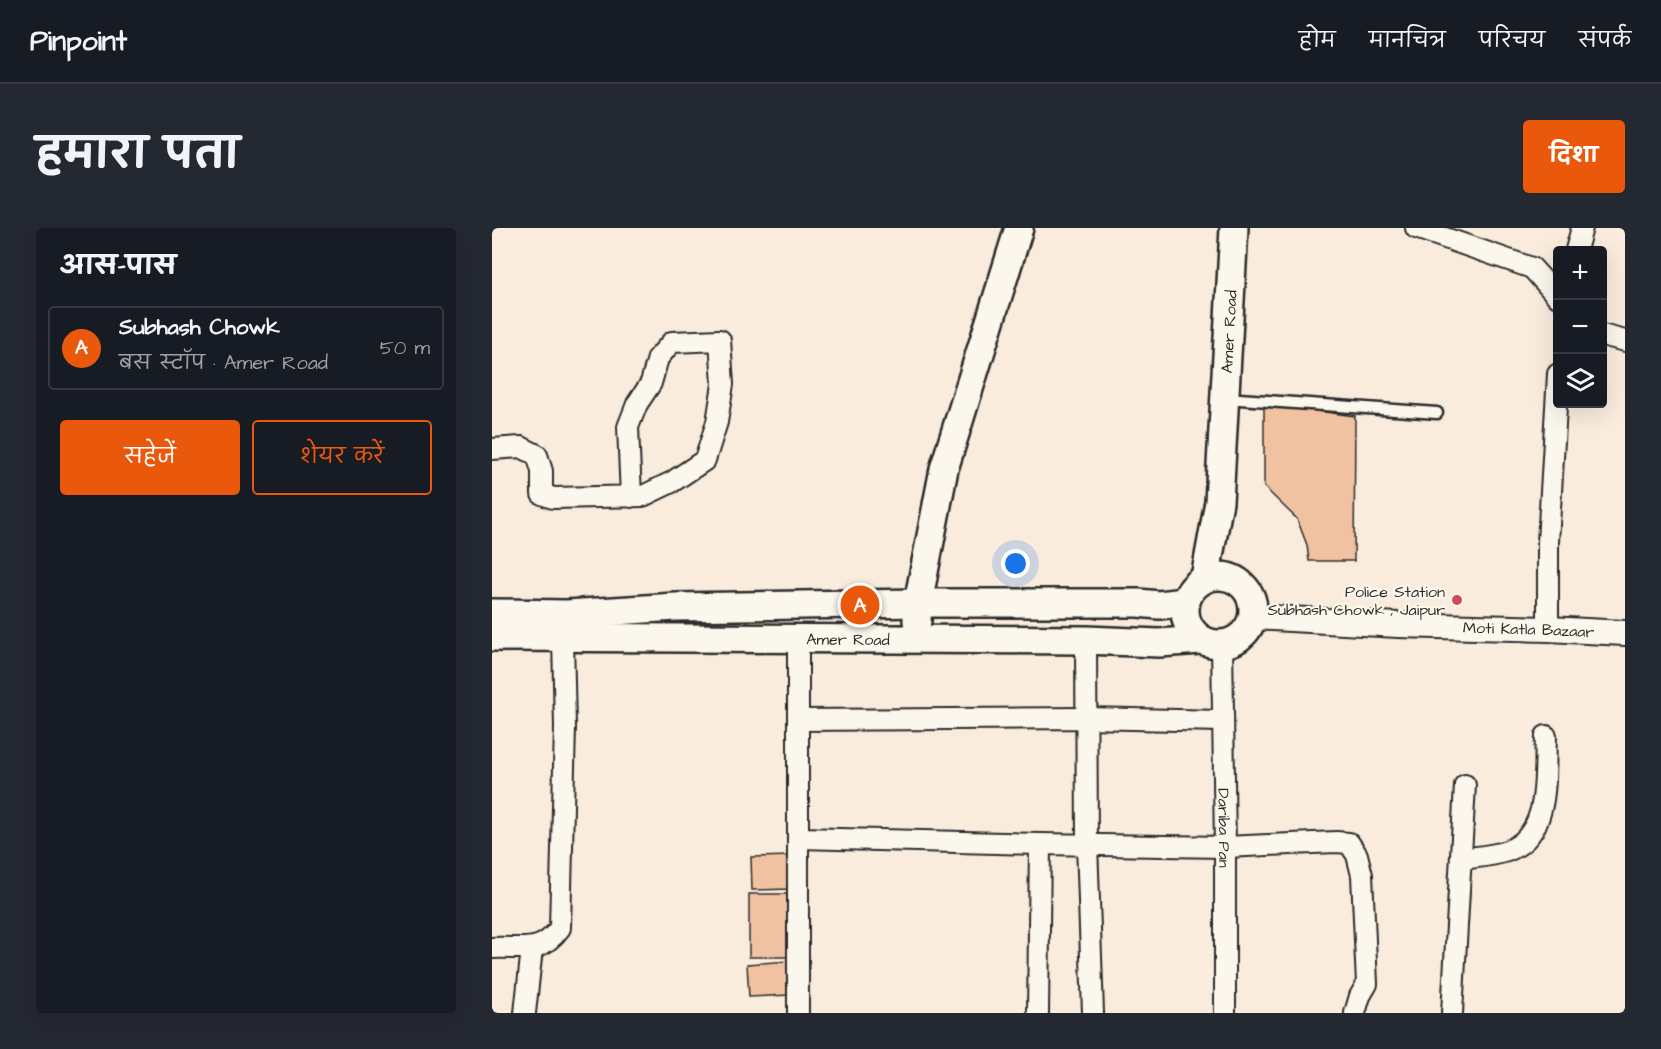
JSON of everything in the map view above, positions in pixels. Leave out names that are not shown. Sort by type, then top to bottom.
[{"type":"main road","points":[[916,640],[918,603],[944,469],[1019,228]]},
{"type":"main road","name":"Amer Road","points":[[1205,578],[1220,502],[1234,228]]},
{"type":"main road","points":[[1220,502],[1233,579]]},
{"type":"main road","points":[[1216,576],[1233,579],[1245,587],[1251,596],[1253,617],[1242,636],[1233,641],[1212,642],[1193,633],[1187,624],[1185,602],[1189,592],[1205,578],[1216,576]]},
{"type":"main road","name":"Amer Road","points":[[492,637],[565,627],[676,607],[918,603],[1137,603],[1160,605],[1185,602]]},
{"type":"main road","name":"Amer Road","points":[[492,613],[565,627],[798,638],[1212,642]]},
{"type":"street","points":[[1416,228],[1532,268],[1553,292]]},
{"type":"street","points":[[1577,246],[1582,228]]},
{"type":"street","points":[[1607,336],[1625,341]]},
{"type":"street","points":[[492,449],[522,447],[537,455],[542,471],[542,494],[553,498],[631,497],[643,496],[672,482],[705,460],[717,422],[723,384],[720,340],[672,342],[658,358],[651,383],[637,404],[628,427],[631,497]]},
{"type":"street","points":[[1548,629],[1548,542],[1555,408]]},
{"type":"street","name":"Moti Katla Bazaar","points":[[1253,617],[1625,633]]},
{"type":"street","points":[[492,948],[532,948],[550,941],[560,928],[565,627]]},
{"type":"street","points":[[798,638],[798,1013]]},
{"type":"street","points":[[1086,640],[1087,844],[1093,1013]]},
{"type":"street","name":"Dariba Pan","points":[[1212,642],[1223,720],[1226,847],[1225,1013]]},
{"type":"street","points":[[798,720],[1086,718],[1223,720]]},
{"type":"street","points":[[1461,859],[1508,851],[1532,834],[1542,813],[1546,736]]},
{"type":"street","points":[[1452,1013],[1465,785]]},
{"type":"street","points":[[799,838],[1226,847],[1349,843],[1357,855],[1362,875],[1367,984],[1360,996],[1355,1013]]},
{"type":"street","points":[[1038,1013],[1040,844]]},
{"type":"street","points":[[525,1013],[532,948]]},
{"type":"lane","points":[[1225,398],[1437,413]]},
{"type":"building","points":[[1264,404],[1355,416],[1354,561],[1309,561],[1307,545],[1297,519],[1264,487]]},
{"type":"building","points":[[790,856],[790,889],[752,890],[751,857]]},
{"type":"building","points":[[749,894],[791,894],[790,957],[749,957]]},
{"type":"building","points":[[789,961],[790,995],[749,997],[747,964]]},
{"type":"place","name":"Police Station Subhash Chowk , Jaipur","points":[[1457,600]]},
{"type":"place","name":"Subhash Chowk","points":[[860,605]]}]
